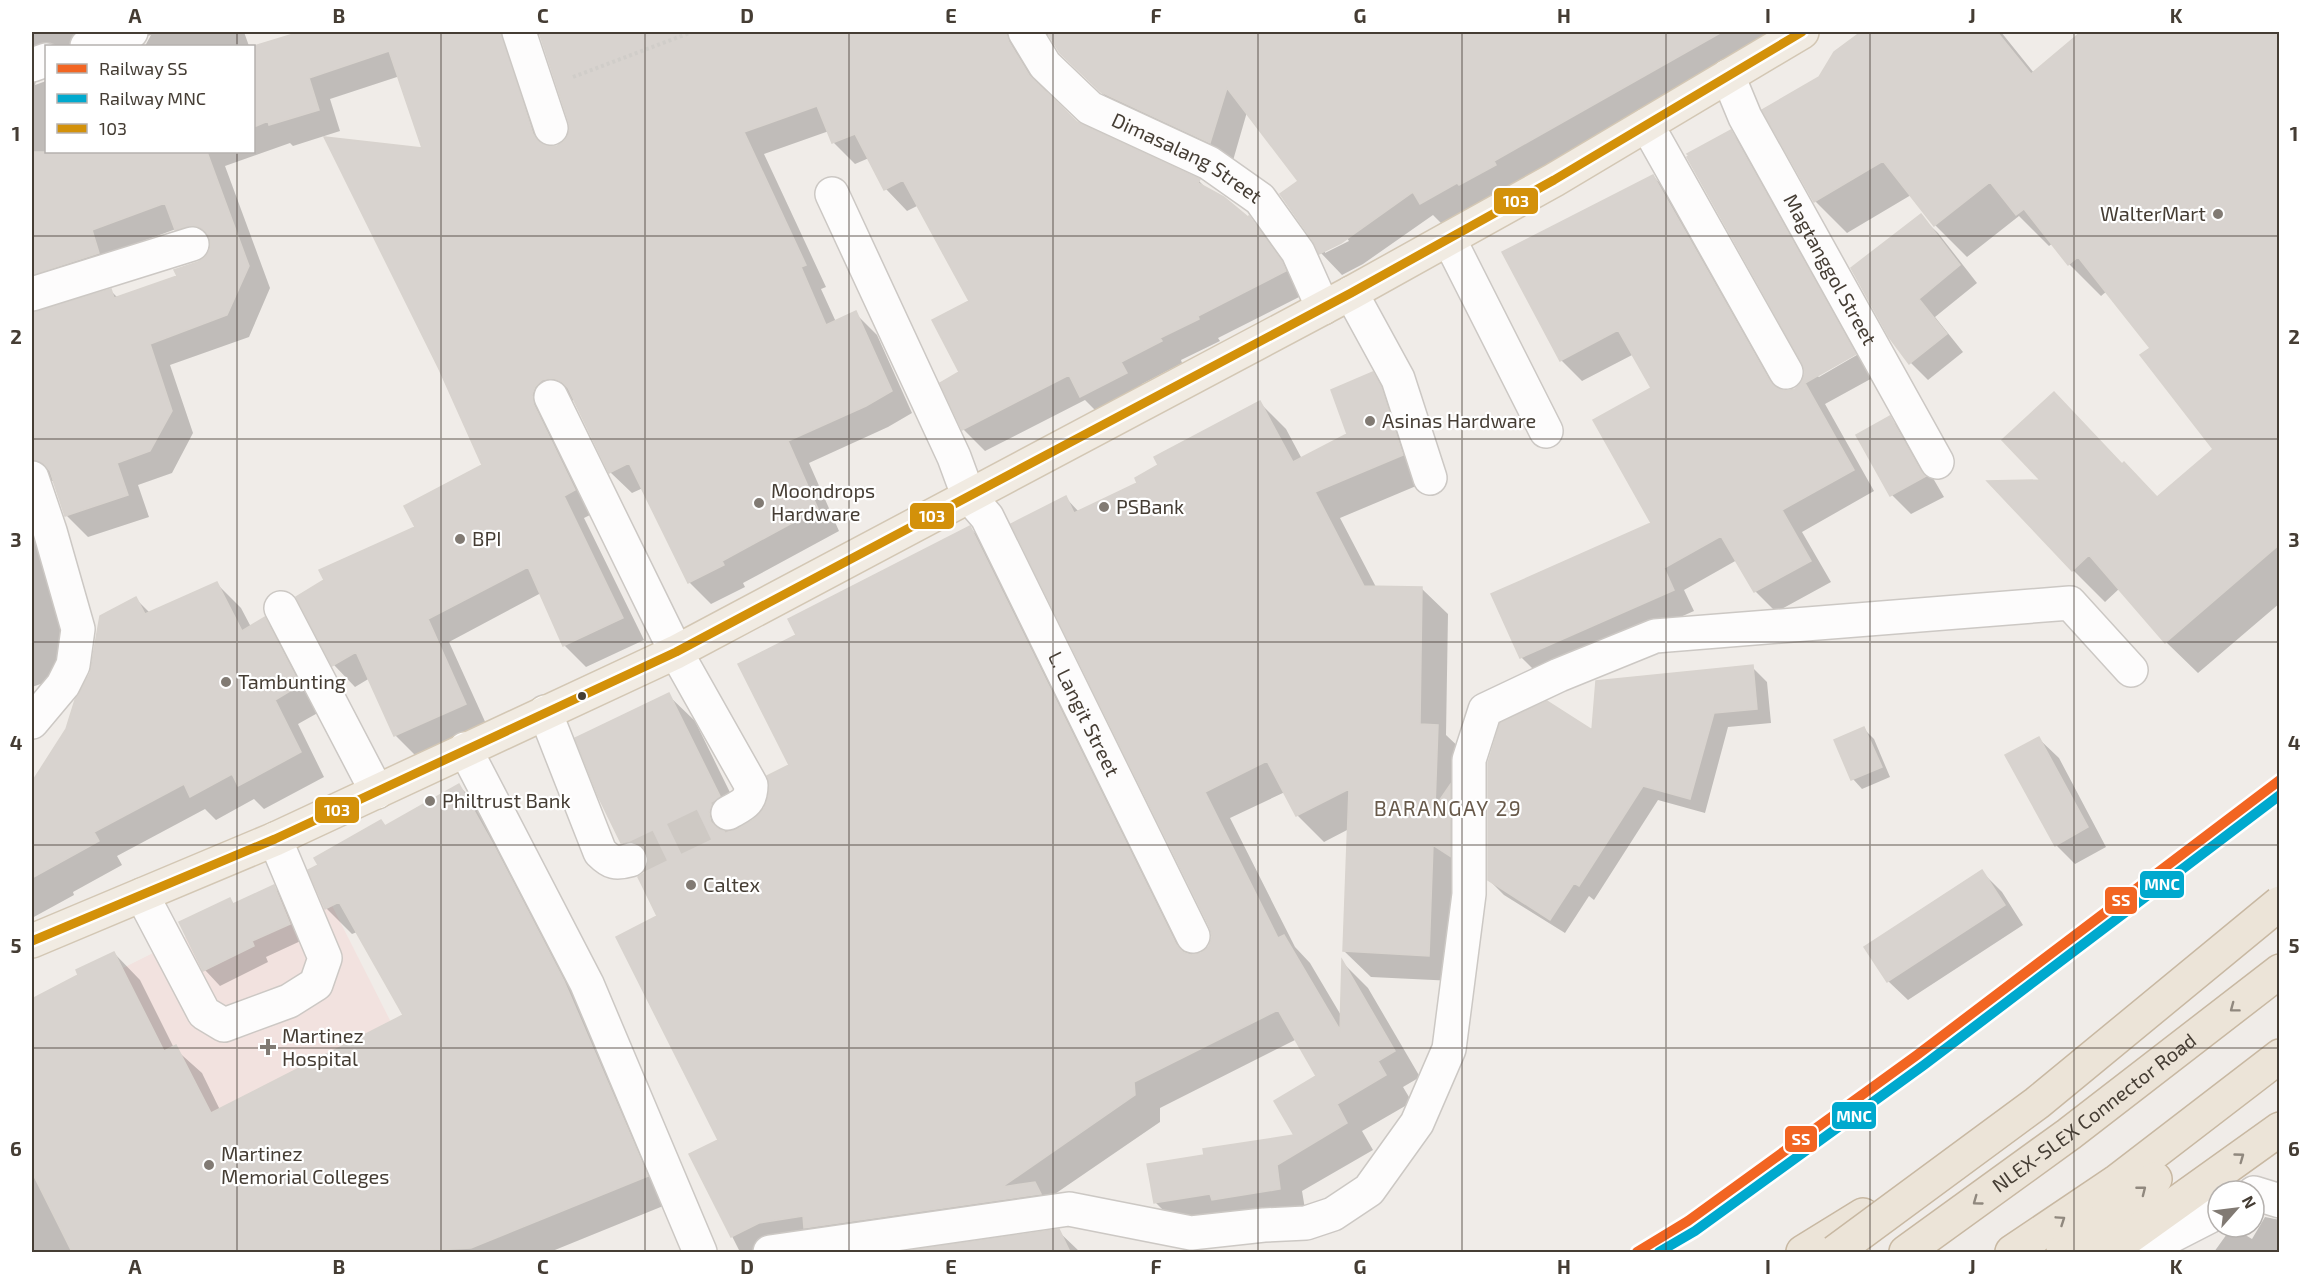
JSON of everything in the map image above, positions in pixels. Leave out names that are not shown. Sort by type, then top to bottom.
[{"type":"highway","points":[[1835,1252],[2037,1103],[2280,903]]},
{"type":"highway","points":[[1803,1252],[1932,1174],[2280,913]]},
{"type":"highway","name":"NLEX-SLEX Connector Road","points":[[1906,1252],[2069,1134],[2280,971]]},
{"type":"highway","points":[[2012,1252],[2116,1182],[2280,1056]]},
{"type":"highway","points":[[2063,1252],[2280,1082]]},
{"type":"highway","points":[[2108,1252],[2280,1129]]},
{"type":"main road","points":[[32,941],[275,839],[676,652],[1337,301],[1647,125],[1802,32]]},
{"type":"street","points":[[90,45],[131,32]]},
{"type":"street","points":[[519,32],[551,128]]},
{"type":"street","name":"Dimasalang Street","points":[[1025,32],[1045,65],[1090,108],[1209,163],[1260,199],[1298,252],[1398,379],[1430,478]]},
{"type":"street","name":"Magtanggol Street","points":[[1728,76],[1745,117],[1937,462]]},
{"type":"street","points":[[1647,125],[1786,372]]},
{"type":"street","points":[[832,194],[954,457],[968,495]]},
{"type":"street","points":[[1449,239],[1546,430]]},
{"type":"street","points":[[32,294],[192,244]]},
{"type":"street","points":[[551,397],[676,652],[751,785],[751,795],[745,803],[728,813]]},
{"type":"street","points":[[32,478],[41,534],[78,629],[73,665],[63,685],[32,722]]},
{"type":"street","name":"L. Langit Street","points":[[968,495],[987,517],[1194,936]]},
{"type":"street","points":[[770,1252],[1069,1209],[1191,1233],[1306,1223],[1333,1214],[1369,1190],[1417,1123],[1449,1049],[1469,894],[1469,760],[1485,710],[1559,675],[1655,636],[2070,603],[2131,670]]},
{"type":"street","points":[[281,608],[378,792]]},
{"type":"street","points":[[545,712],[600,852],[609,861],[618,864],[630,860]]},
{"type":"street","points":[[465,749],[587,984],[700,1252]]},
{"type":"street","points":[[142,895],[204,1013],[224,1025],[289,1001],[316,984],[325,958],[275,839]]},
{"type":"street","points":[[2140,1252],[2206,1218]]},
{"type":"path","points":[[539,90],[692,32]]},
{"type":"shaded area","name":"Martinez Hospital","points":[[315,872],[437,1113],[221,1221],[99,980]]},
{"type":"building","points":[[300,32],[501,32],[533,134],[539,142],[548,146],[557,146],[565,140],[569,131],[569,123],[539,32],[1006,32],[1009,42],[1029,75],[1077,122],[1200,179],[1198,183],[1224,197],[1249,216],[1282,261],[1286,271],[1160,338],[1162,341],[1121,362],[1127,373],[1080,397],[1069,375],[962,430],[940,383],[959,372],[932,320],[969,301],[903,180],[884,190],[855,134],[832,143],[817,106],[744,132],[806,265],[801,267],[826,325],[856,311],[892,391],[866,406],[788,441],[818,509],[722,561],[724,565],[688,583],[629,463],[609,473],[568,388],[553,378],[542,380],[535,387],[532,395],[534,405],[575,490],[564,496],[623,618],[563,646],[528,567],[428,619],[466,704],[394,736],[356,652],[332,666],[296,597],[324,580],[319,570],[415,527],[404,506],[482,465],[439,369],[324,137],[422,148],[389,51],[309,78],[319,110],[269,125],[268,121],[255,127],[255,46]]},
{"type":"building","points":[[1047,32],[1722,32],[1494,161],[1496,165],[1459,185],[1457,183],[1420,204],[1413,192],[1341,243],[1319,254],[1313,241],[1280,194],[1298,181],[1227,88],[1210,143],[1101,92],[1060,53]]},
{"type":"building","points":[[1861,32],[1997,32],[2031,74],[2081,32],[2280,32],[2280,544],[2165,643],[2089,555],[2072,571],[1987,481],[2040,480],[2002,440],[2054,392],[2122,464],[2124,462],[2157,497],[2213,449],[2140,355],[2150,348],[2078,257],[2068,265],[2024,209],[2016,215],[1990,182],[1934,226],[1883,161],[1814,202],[1762,110],[1819,77],[1834,52]]},
{"type":"building","points":[[1731,130],[1856,354],[1805,383],[1854,470],[1782,510],[1811,561],[1754,592],[1721,536],[1664,568],[1674,590],[1520,658],[1491,594],[1651,523],[1593,420],[1651,388],[1618,330],[1560,361],[1502,252],[1653,175],[1770,381],[1777,388],[1786,391],[1795,389],[1802,381],[1805,372],[1802,363],[1687,157],[1689,156],[1687,154]]},
{"type":"building","points":[[32,152],[207,153],[249,266],[227,315],[150,344],[172,411],[150,451],[117,463],[128,495],[65,516],[50,471],[44,464],[32,460],[32,312],[111,289],[114,298],[177,276],[174,270],[198,262],[206,256],[210,249],[210,239],[205,231],[197,226],[175,230],[165,203],[92,230],[99,253],[32,275]]},
{"type":"building","points":[[1921,214],[1960,265],[1919,299],[1947,334],[1909,364],[1889,337],[1851,268]]},
{"type":"building","points":[[1373,372],[1381,386],[1403,455],[1315,492],[1364,586],[1422,587],[1420,724],[1438,725],[1435,807],[1450,785],[1450,856],[1433,845],[1429,956],[1343,951],[1349,789],[1296,816],[1267,761],[1205,792],[1278,938],[1284,935],[1340,1030],[1342,960],[1395,1051],[1378,1061],[1386,1075],[1337,1104],[1347,1123],[1277,1165],[1280,1189],[1212,1200],[1210,1194],[1154,1203],[1147,1164],[1204,1155],[1203,1149],[1294,1135],[1274,1101],[1316,1076],[1278,1010],[1134,1082],[1135,1095],[1002,1187],[1035,1182],[1041,1194],[804,1228],[803,1216],[759,1223],[731,1237],[689,1154],[718,1140],[616,937],[657,916],[638,877],[648,866],[648,855],[643,846],[636,842],[621,843],[598,796],[575,738],[669,693],[720,796],[712,804],[709,812],[711,822],[719,829],[728,832],[737,829],[753,820],[764,808],[769,793],[767,776],[789,765],[738,664],[796,635],[788,619],[970,526],[1176,944],[1183,952],[1191,955],[1201,953],[1209,946],[1212,937],[1210,928],[1011,524],[1066,496],[1074,513],[1137,483],[1135,478],[1158,465],[1154,457],[1260,401],[1293,462],[1347,434],[1331,390]]},
{"type":"building","points":[[1890,416],[1926,476],[1890,496],[1856,435]]},
{"type":"building","points":[[217,582],[242,631],[265,617],[300,685],[275,700],[301,752],[238,786],[232,774],[190,797],[184,784],[94,832],[99,841],[32,878],[32,782],[66,729],[75,700],[90,673],[100,616],[136,597],[145,614]]},
{"type":"building","points":[[1753,665],[1757,709],[1714,713],[1690,799],[1643,786],[1579,886],[1574,883],[1550,920],[1488,880],[1488,763],[1500,723],[1547,701],[1592,730],[1596,681]]},
{"type":"building","points":[[1864,727],[1882,767],[1851,780],[1834,740]]},
{"type":"building","points":[[2039,737],[2088,827],[2055,846],[2005,755]]},
{"type":"building","points":[[459,784],[564,981],[648,1176],[471,1248],[397,1252],[72,1252],[32,1172],[32,999],[78,975],[76,970],[114,952],[164,1051],[176,1045],[211,1113],[403,1015],[339,902],[325,909],[308,870],[318,865],[314,858],[381,820],[385,826]]},
{"type":"building","points":[[1982,870],[2005,905],[1887,982],[1864,947]]},
{"type":"building","points":[[274,885],[290,924],[252,941],[254,946],[203,971],[179,922],[230,898],[233,904]]},
{"type":"building","points":[[1059,1229],[1070,1252],[898,1252]]},
{"type":"tunnel","points":[[630,860],[728,813]]},
{"type":"rail line","name":"SS","points":[[1637,1252],[1688,1221],[1917,1055],[2280,780]]},
{"type":"rail line","name":"MNC","points":[[1659,1252],[1695,1231],[1924,1065],[2280,795]]},
{"type":"transit line","name":"103","points":[[32,941],[275,839],[676,652],[1351,293],[1554,180],[1802,32]]},
{"type":"place","name":"WalterMart","points":[[2218,214]]},
{"type":"place","name":"Asinas Hardware","points":[[1370,421]]},
{"type":"place","name":"Moondrops Hardware","points":[[759,503]]},
{"type":"place","name":"PSBank","points":[[1104,507]]},
{"type":"place","name":"BPI","points":[[460,539]]},
{"type":"place","name":"Tambunting","points":[[226,682]]},
{"type":"place","name":"Philtrust Bank","points":[[430,801]]},
{"type":"place","name":"Caltex","points":[[691,885]]},
{"type":"place","name":"Martinez Hospital","points":[[268,1047]]},
{"type":"place","name":"Martinez Memorial Colleges","points":[[209,1165]]},
{"type":"district","name":"BARANGAY 29","points":[[1448,809]]}]
